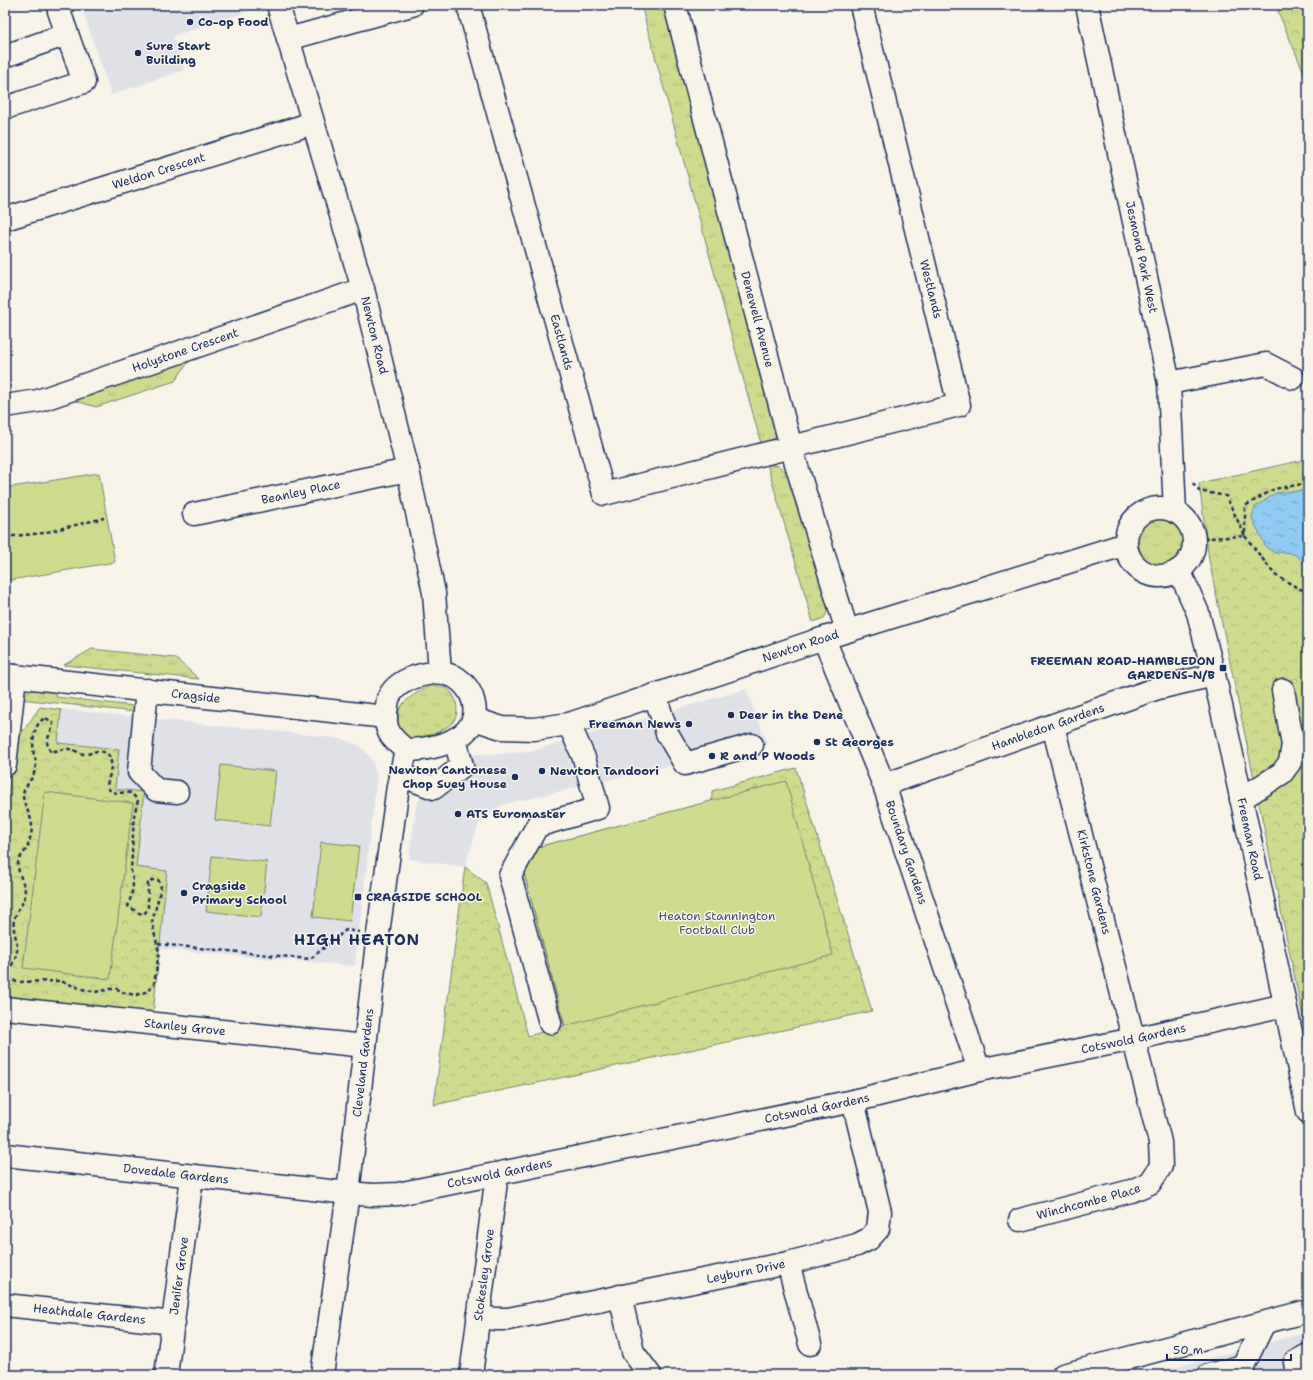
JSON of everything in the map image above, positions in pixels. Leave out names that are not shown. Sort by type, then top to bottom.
[{"type":"street","points":[[5,108],[84,82],[59,11],[63,5]]},
{"type":"street","name":"Newton Road","points":[[278,5],[363,289],[408,470],[434,593],[440,672]]},
{"type":"street","points":[[288,39],[412,5]]},
{"type":"street","name":"Eastlands","points":[[468,5],[604,494],[791,447]]},
{"type":"street","name":"Denewell Avenue","points":[[675,5],[791,447],[847,631]]},
{"type":"street","name":"Westlands","points":[[791,447],[959,405],[861,5]]},
{"type":"street","name":"Jesmond Park West","points":[[1087,5],[1169,383],[1175,512]]},
{"type":"street","points":[[5,56],[67,34]]},
{"type":"street","name":"Weldon Crescent","points":[[5,219],[313,123]]},
{"type":"street","name":"Holystone Crescent","points":[[5,406],[38,401],[363,289]]},
{"type":"street","points":[[1169,383],[1266,364],[1292,378]]},
{"type":"street","name":"Beanley Place","points":[[194,514],[408,470]]},
{"type":"street","points":[[1155,508],[1165,508],[1175,512],[1184,519],[1191,528],[1194,539],[1192,551],[1187,561],[1179,570],[1160,576],[1141,570],[1133,563],[1128,554],[1126,544],[1127,534],[1131,525],[1137,517],[1146,511],[1155,508]]},
{"type":"street","name":"Newton Road","points":[[474,719],[502,728],[534,729],[570,724],[824,638],[1126,544]]},
{"type":"street","name":"Freeman Road","points":[[1179,570],[1198,613],[1214,675],[1308,1112]]},
{"type":"street","name":"Boundary Gardens","points":[[824,638],[884,785],[979,1070]]},
{"type":"street","points":[[440,672],[455,678],[468,688],[473,698],[475,710],[474,719],[466,731],[455,739],[430,749],[406,750],[394,741],[387,730],[386,717],[388,700],[395,689],[410,679],[423,674],[440,672]]},
{"type":"street","points":[[5,765],[10,675]]},
{"type":"street","name":"Cragside","points":[[10,675],[386,717]]},
{"type":"street","name":"Hambledon Gardens","points":[[884,785],[1158,688],[1214,675]]},
{"type":"street","points":[[147,690],[138,772],[156,790],[178,792]]},
{"type":"street","points":[[1241,799],[1282,773],[1290,762],[1293,745],[1283,690]]},
{"type":"street","points":[[655,695],[666,732],[685,764],[752,745]]},
{"type":"street","points":[[550,1023],[510,876],[537,826],[598,808],[584,758],[570,724]]},
{"type":"street","name":"Kirkstone Gardens","points":[[1053,726],[1134,1039]]},
{"type":"street","points":[[400,775],[434,788],[462,766],[455,739]]},
{"type":"street","name":"Cleveland Gardens","points":[[322,1375],[348,1193],[378,934],[400,775],[406,750]]},
{"type":"street","name":"Cotswold Gardens","points":[[348,1193],[373,1195],[398,1194],[852,1101],[979,1070],[1134,1039],[1285,1005]]},
{"type":"street","name":"Stanley Grove","points":[[5,1008],[365,1046]]},
{"type":"street","name":"Winchcombe Place","points":[[1020,1220],[1131,1191],[1150,1183],[1161,1166],[1160,1142],[1134,1039]]},
{"type":"street","name":"Leyburn Drive","points":[[478,1316],[494,1319],[508,1318],[788,1263],[857,1245],[869,1239],[878,1229],[880,1212],[852,1101]]},
{"type":"street","name":"Dovedale Gardens","points":[[5,1155],[192,1177],[348,1193]]},
{"type":"street","name":"Stokesley Grove","points":[[471,1375],[497,1174]]},
{"type":"street","name":"Jenifer Grove","points":[[166,1375],[192,1177]]},
{"type":"street","points":[[788,1263],[810,1344]]},
{"type":"street","points":[[620,1296],[633,1352],[650,1375]]},
{"type":"street","name":"Heathdale Gardens","points":[[5,1305],[174,1323]]},
{"type":"street","points":[[1062,1375],[1308,1311]]},
{"type":"street","points":[[1209,1375],[1242,1371],[1264,1322]]},
{"type":"street","points":[[1297,1375],[1295,1362],[1308,1355]]},
{"type":"path","points":[[1191,480],[1199,491],[1226,496],[1245,536],[1275,575],[1300,589],[1308,591]]},
{"type":"path","points":[[1245,536],[1244,506],[1274,489],[1308,483]]},
{"type":"path","points":[[5,537],[43,533],[104,518]]},
{"type":"path","points":[[1194,539],[1245,536]]},
{"type":"path","points":[[46,718],[53,723],[53,727],[46,741],[47,747],[51,752],[70,748],[86,755],[96,751],[106,752],[112,760],[107,785],[108,789],[112,793],[131,793],[138,800],[134,816],[131,871],[134,879],[134,889],[128,906],[139,913],[144,914],[148,908],[148,883],[152,880],[158,880],[161,885],[160,896],[152,922],[158,944],[159,953],[154,984],[148,991],[136,995],[125,993],[117,989],[95,992],[88,991],[60,981],[16,982],[12,980],[9,975],[18,948],[14,930],[14,919],[23,902],[25,888],[19,870],[19,861],[27,848],[32,830],[30,815],[25,804],[23,794],[35,772],[36,763],[33,741],[37,725],[42,719],[46,718]]},
{"type":"path","points":[[158,944],[310,959],[346,930],[378,934]]},
{"type":"shaded area","name":"Sure Start Building","points":[[101,5],[254,5],[256,9],[173,36],[184,70],[111,95],[83,11]]},
{"type":"shaded area","points":[[746,689],[767,743],[501,805],[479,823],[465,867],[409,859],[416,807],[429,777],[452,760],[473,754],[498,754],[536,750]]},
{"type":"shaded area","name":"Cragside Primary School","points":[[40,707],[328,737],[345,740],[358,745],[372,760],[377,775],[355,966],[160,949],[5,822]]},
{"type":"shaded area","points":[[1308,1332],[1308,1375],[1144,1375]]},
{"type":"green space","points":[[641,5],[663,5],[777,420],[776,437],[774,440],[762,447]]},
{"type":"green space","points":[[1277,5],[1308,5],[1308,82],[1279,14]]},
{"type":"green space","points":[[194,354],[175,381],[96,407],[66,398]]},
{"type":"green space","points":[[1308,459],[1308,1042],[1209,560],[1199,483]]},
{"type":"green space","points":[[767,464],[779,466],[790,476],[829,609],[824,618],[813,622]]},
{"type":"green space","points":[[99,473],[115,562],[5,581],[5,488]]},
{"type":"green space","points":[[1161,519],[1174,523],[1180,529],[1184,542],[1180,555],[1174,561],[1161,565],[1148,561],[1142,555],[1138,542],[1142,529],[1148,523]]},
{"type":"green space","points":[[92,649],[175,658],[199,679],[64,665]]},
{"type":"green space","points":[[431,686],[446,688],[453,695],[457,710],[455,719],[444,729],[427,737],[413,739],[403,734],[400,729],[398,724],[398,714],[406,701],[412,696]]},
{"type":"green space","points":[[37,689],[57,691],[56,697],[134,706],[135,712],[21,699],[28,692]]},
{"type":"green space","points":[[40,707],[61,710],[58,743],[119,749],[115,789],[144,792],[136,867],[167,871],[153,1015],[5,1001],[5,822],[14,744]]},
{"type":"green space","points":[[221,765],[276,771],[270,826],[215,820]]},
{"type":"green space","name":"Heaton Stannington Football Club","points":[[796,768],[872,1011],[434,1105],[465,867],[486,883],[528,1036],[564,1026],[521,862],[526,850],[712,801],[712,791]]},
{"type":"green space","points":[[786,781],[833,955],[565,1026],[521,862],[526,850]]},
{"type":"green space","points":[[45,792],[133,803],[110,979],[23,968]]},
{"type":"green space","points":[[321,842],[359,846],[350,921],[313,917]]},
{"type":"green space","points":[[212,856],[267,862],[261,917],[206,911]]},
{"type":"water","points":[[1308,490],[1308,566],[1294,554],[1287,552],[1275,553],[1266,547],[1252,518],[1255,507],[1276,493]]},
{"type":"place","name":"Co-op Food","points":[[190,22]]},
{"type":"place","name":"Sure Start Building","points":[[138,53]]},
{"type":"place","name":"FREEMAN ROAD-HAMBLEDON GARDENS-N/B","points":[[1223,668]]},
{"type":"place","name":"Deer in the Dene","points":[[731,715]]},
{"type":"place","name":"Freeman News","points":[[689,724]]},
{"type":"place","name":"St Georges","points":[[817,742]]},
{"type":"place","name":"R and P Woods","points":[[712,756]]},
{"type":"place","name":"Newton Tandoori","points":[[542,771]]},
{"type":"place","name":"Newton Cantonese Chop Suey House","points":[[515,777]]},
{"type":"place","name":"ATS Euromaster","points":[[458,814]]},
{"type":"place","name":"Cragside Primary School","points":[[184,893]]},
{"type":"place","name":"CRAGSIDE SCHOOL","points":[[358,897]]},
{"type":"district","name":"HIGH HEATON","points":[[357,939]]}]
